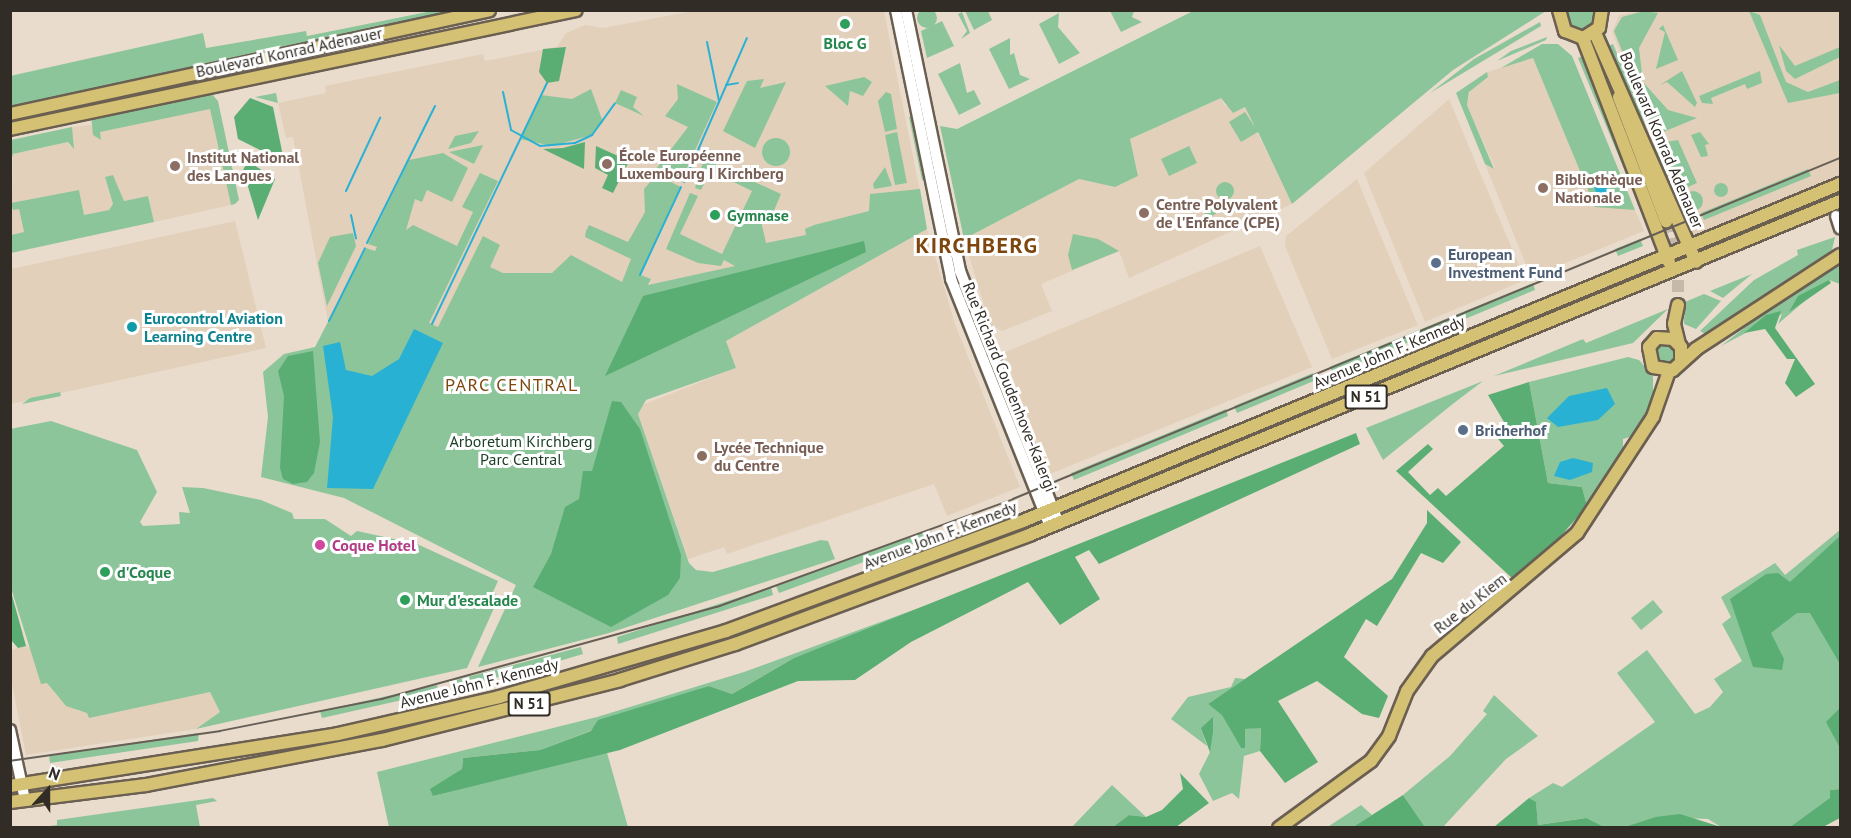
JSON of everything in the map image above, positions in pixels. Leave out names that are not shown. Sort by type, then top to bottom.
[{"type":"main road","name":"Boulevard Konrad Adenauer","points":[[10,114],[489,10]]},
{"type":"main road","name":"Boulevard Konrad Adenauer","points":[[10,129],[515,16],[576,10]]},
{"type":"main road","points":[[1559,10],[1565,31],[1583,38],[1595,33],[1603,14],[1615,10]]},
{"type":"main road","name":"Boulevard Konrad Adenauer","points":[[1595,33],[1696,262]]},
{"type":"main road","points":[[1583,38],[1673,271]]},
{"type":"main road","points":[[1603,48],[1636,150]]},
{"type":"main road","points":[[1588,54],[1636,150]]},
{"type":"main road","name":"Boulevard Konrad Adenauer","points":[[1636,150],[1666,221]]},
{"type":"main road","name":"Avenue John F. Kennedy","points":[[14,784],[317,738],[499,697],[779,613],[1048,509],[1840,183]]},
{"type":"main road","name":"Avenue John F. Kennedy","points":[[16,801],[146,785],[341,749],[573,692],[795,624],[1054,525],[1840,201]]},
{"type":"main road","points":[[1656,369],[1669,372],[1696,349],[1840,255]]},
{"type":"main road","points":[[1678,304],[1674,324],[1680,345],[1681,361]]},
{"type":"main road","points":[[1662,385],[1648,351],[1674,324]]},
{"type":"main road","points":[[1661,337],[1696,349]]},
{"type":"main road","name":"Rue du Kiem","points":[[1279,828],[1371,761],[1389,736],[1407,691],[1432,656],[1577,533],[1653,417],[1662,385],[1669,372]]},
{"type":"street","name":"Rue Richard Coudenhove-Kalergi","points":[[896,10],[944,250],[1054,525]]},
{"type":"street","name":"Rue Richard Coudenhove-Kalergi","points":[[906,10],[952,238],[983,351]]},
{"type":"street","points":[[1836,216],[1840,228]]},
{"type":"street","points":[[10,730],[16,801]]},
{"type":"shaded area","name":"École Européenne Luxembourg I Kirchberg","points":[[693,11],[884,11],[926,222],[650,286],[650,279],[628,269],[623,283],[448,332],[355,298],[328,322],[293,137],[286,138],[278,103],[326,93],[325,86],[483,54],[485,61],[557,47],[566,33],[585,25],[603,28]]},
{"type":"shaded area","points":[[1641,11],[1840,11],[1840,184],[1689,246],[1678,219],[1687,215],[1612,32],[1619,15]]},
{"type":"shaded area","name":"Bibliothèque Nationale","points":[[1533,58],[1611,206],[1635,210],[1644,231],[1531,277],[1485,164],[1495,168],[1467,105],[1471,88],[1488,78],[1487,72]]},
{"type":"shaded area","name":"Centre Polyvalent de l'Enfance (CPE)","points":[[1221,98],[1225,106],[1245,107],[1292,204],[1129,278],[1119,251],[1041,284],[1052,311],[1002,331],[990,325],[964,239],[1079,179],[1115,187],[1138,176],[1130,139]]},
{"type":"shaded area","points":[[1449,99],[1525,280],[1425,322],[1364,173]]},
{"type":"shaded area","points":[[210,108],[231,205],[154,222],[148,196],[124,201],[113,175],[105,177],[113,204],[109,210],[84,216],[79,190],[19,209],[24,232],[11,235],[13,154],[69,142],[70,149],[72,127],[91,125],[101,139],[99,132]]},
{"type":"shaded area","points":[[1357,179],[1418,325],[1332,359],[1285,246],[1286,236]]},
{"type":"shaded area","points":[[235,221],[266,348],[11,404],[11,269]]},
{"type":"shaded area","points":[[927,229],[955,324],[1020,487],[947,516],[934,484],[727,554],[724,547],[688,559],[638,414],[642,405],[736,368],[726,341]]},
{"type":"shaded area","points":[[1260,246],[1312,367],[1050,474],[1003,353]]},
{"type":"shaded area","points":[[26,646],[34,650],[56,695],[79,711],[210,692],[220,712],[196,729],[26,755],[11,679],[10,650]]},
{"type":"green space","points":[[927,8],[934,11],[937,18],[934,25],[927,28],[920,25],[917,18],[920,11]]},
{"type":"green space","points":[[1195,10],[1546,11],[1453,70],[1292,204],[1258,132],[1241,142],[1229,122],[1245,112],[1255,127],[1245,107],[1233,113],[1221,98],[1130,139],[1138,176],[1115,187],[1079,179],[964,239],[940,126],[957,129]]},
{"type":"green space","points":[[432,11],[449,11],[11,109],[10,76],[203,33],[206,48],[306,31],[307,36]]},
{"type":"green space","points":[[965,11],[988,11],[992,20],[974,30]]},
{"type":"green space","points":[[1110,11],[1134,11],[1132,17],[1142,22],[1121,32]]},
{"type":"green space","points":[[1566,11],[1596,11],[1597,18],[1585,31],[1576,31],[1569,26]]},
{"type":"green space","points":[[1644,11],[1658,13],[1639,48],[1643,82],[1668,110],[1697,118],[1656,135],[1614,31],[1622,17]]},
{"type":"green space","points":[[1749,11],[1760,15],[1786,82],[1808,92],[1840,80],[1840,93],[1788,103]]},
{"type":"green space","points":[[962,12],[970,33],[961,39],[967,31],[958,14]]},
{"type":"green space","points":[[1059,13],[1058,27],[1080,53],[1059,64],[1039,24]]},
{"type":"green space","points":[[942,21],[954,46],[927,58],[921,31]]},
{"type":"green space","points":[[1540,22],[1541,26],[1430,93],[1474,59]]},
{"type":"green space","points":[[1663,25],[1678,60],[1656,69],[1665,32],[1659,29]]},
{"type":"green space","points":[[1547,37],[1546,40],[1497,61],[1511,51]]},
{"type":"green space","points":[[1010,38],[1010,55],[1014,53],[1020,75],[1030,79],[1009,89],[989,49]]},
{"type":"green space","points":[[1542,44],[1558,44],[1572,56],[1635,210],[1595,207],[1533,58],[1501,68]]},
{"type":"green space","points":[[1613,44],[1650,133],[1626,91],[1608,46]]},
{"type":"green space","points":[[1779,45],[1795,66],[1840,47],[1840,57],[1795,79],[1786,71]]},
{"type":"green space","points":[[566,47],[559,81],[547,83],[539,72],[543,49]]},
{"type":"green space","points":[[1583,56],[1650,226],[1648,227],[1578,58]]},
{"type":"green space","points":[[960,63],[967,93],[974,90],[981,104],[959,115],[938,74]]},
{"type":"green space","points":[[1682,71],[1697,103],[1695,107],[1667,82],[1660,85]]},
{"type":"green space","points":[[1760,71],[1762,83],[1747,89],[1745,84],[1711,98],[1713,104],[1702,103],[1699,96]]},
{"type":"green space","points":[[1487,72],[1488,77],[1469,92],[1467,105],[1494,169],[1485,164],[1456,93]]},
{"type":"green space","points":[[864,77],[872,82],[863,96],[850,91],[848,106],[825,86]]},
{"type":"green space","points":[[764,79],[760,88],[786,82],[755,148],[723,131],[747,81]]},
{"type":"green space","points":[[677,84],[717,102],[681,181],[656,169],[688,127],[665,116],[678,99]]},
{"type":"green space","points":[[591,89],[603,122],[592,135],[552,146],[520,139],[541,95],[572,99]]},
{"type":"green space","points":[[621,90],[637,97],[633,107],[644,116],[615,103]]},
{"type":"green space","points":[[210,92],[218,101],[239,200],[235,204],[231,205],[210,109],[100,132],[101,140],[93,135],[91,116]]},
{"type":"green space","points":[[886,92],[891,94],[897,129],[885,132],[878,101]]},
{"type":"green space","points":[[276,93],[278,103],[255,97]]},
{"type":"green space","points":[[250,98],[273,107],[283,156],[276,158],[238,139],[234,117]]},
{"type":"green space","points":[[909,117],[912,117],[925,180],[922,180]]},
{"type":"green space","points":[[72,127],[74,149],[68,142],[13,154],[11,162],[11,140]]},
{"type":"green space","points":[[479,131],[471,143],[448,149],[455,136]]},
{"type":"green space","points":[[897,132],[907,183],[895,185],[885,135]]},
{"type":"green space","points":[[1700,132],[1709,144],[1705,145],[1708,156],[1701,157],[1691,135]]},
{"type":"green space","points":[[776,138],[786,142],[790,152],[786,162],[776,166],[766,162],[762,152],[766,142]]},
{"type":"green space","points":[[1678,140],[1697,183],[1679,191],[1659,143]]},
{"type":"green space","points":[[585,142],[584,169],[543,149],[563,148]]},
{"type":"green space","points":[[483,145],[474,164],[449,152]]},
{"type":"green space","points":[[1655,145],[1683,213],[1653,146]]},
{"type":"green space","points":[[596,146],[629,161],[613,193],[602,188],[608,175],[595,168]]},
{"type":"green space","points":[[1189,146],[1197,163],[1169,176],[1161,159]]},
{"type":"green space","name":"Arboretum Kirchberg Parc Central","points":[[443,153],[468,168],[452,202],[427,190],[422,202],[415,199],[406,230],[413,225],[457,246],[473,212],[462,207],[480,173],[498,181],[429,323],[438,327],[483,236],[500,245],[490,267],[503,273],[552,273],[571,255],[622,282],[631,259],[585,237],[586,231],[589,225],[628,242],[645,212],[644,189],[656,175],[681,187],[641,275],[651,279],[648,285],[735,266],[724,260],[721,266],[698,263],[666,249],[690,193],[698,196],[680,234],[722,254],[752,191],[711,171],[701,190],[695,188],[704,159],[781,194],[770,220],[761,221],[766,243],[806,235],[805,229],[814,225],[869,211],[870,194],[920,189],[927,229],[726,341],[736,368],[646,400],[638,414],[689,563],[696,570],[713,572],[821,540],[828,541],[835,559],[609,633],[478,667],[516,585],[344,498],[261,477],[268,417],[263,372],[284,354],[315,347],[366,248],[375,251],[377,247],[368,244],[409,160]]},
{"type":"green space","points":[[248,161],[275,179],[258,220],[243,170]]},
{"type":"green space","points":[[885,167],[892,186],[874,189],[873,184]]},
{"type":"green space","points":[[1808,169],[1811,176],[1704,220],[1701,213]]},
{"type":"green space","points":[[113,175],[124,201],[148,196],[154,222],[11,253],[11,235],[24,232],[19,209],[13,210],[11,203],[79,190],[84,215],[109,210],[113,204],[105,177]]},
{"type":"green space","points":[[1225,182],[1231,185],[1234,191],[1231,197],[1225,200],[1219,197],[1216,191],[1219,185]]},
{"type":"green space","points":[[1718,183],[1724,183],[1728,190],[1724,197],[1718,197],[1714,193],[1714,187]]},
{"type":"green space","points":[[1689,191],[1697,191],[1703,197],[1703,205],[1697,211],[1689,211],[1683,205],[1683,197]]},
{"type":"green space","points":[[1210,200],[1216,202],[1218,208],[1216,214],[1210,216],[1204,214],[1202,208],[1204,202]]},
{"type":"green space","points":[[353,233],[356,246],[327,306],[318,263],[330,237]]},
{"type":"green space","points":[[1073,234],[1098,239],[1119,251],[1072,270],[1068,255]]},
{"type":"green space","points":[[1835,237],[1832,250],[1719,329],[1707,335],[1700,331],[1754,280],[1798,255],[1797,250]]},
{"type":"green space","points":[[1640,239],[1643,246],[1618,256],[1615,249]]},
{"type":"green space","points":[[864,241],[866,252],[605,376],[643,296]]},
{"type":"green space","points":[[1840,264],[1840,284],[1829,280],[1778,324],[1782,314],[1721,346],[1778,302]]},
{"type":"green space","points":[[1752,274],[1723,298],[1710,291]]},
{"type":"green space","points":[[1829,280],[1831,283],[1789,312],[1798,296]]},
{"type":"green space","points":[[1533,283],[1535,290],[1334,373],[1329,367]]},
{"type":"green space","points":[[1704,294],[1721,301],[1696,329],[1684,324],[1685,302]]},
{"type":"green space","points":[[1668,309],[1633,343],[1494,376],[1583,339],[1586,343]]},
{"type":"green space","points":[[1781,311],[1775,328],[1815,384],[1796,397],[1785,383],[1795,359],[1787,359],[1765,329],[1744,333],[1766,315]]},
{"type":"green space","points":[[1665,340],[1678,349],[1674,364],[1658,365],[1654,346]]},
{"type":"green space","points":[[313,351],[320,442],[314,473],[307,482],[293,484],[283,479],[280,468],[284,396],[278,371],[288,356]]},
{"type":"green space","points":[[1628,357],[1639,360],[1653,376],[1653,400],[1633,436],[1623,439],[1623,449],[1587,506],[1582,487],[1548,483],[1529,382]]},
{"type":"green space","points":[[1313,373],[1316,380],[1237,413],[1234,406]]},
{"type":"green space","points":[[1483,381],[1454,403],[1383,460],[1366,428]]},
{"type":"green space","points":[[1529,382],[1548,483],[1582,487],[1587,506],[1547,552],[1513,579],[1396,471],[1428,444],[1433,449],[1408,472],[1430,495],[1438,488],[1446,496],[1504,446],[1493,433],[1504,422],[1488,395]]},
{"type":"green space","points":[[60,392],[61,396],[22,404],[30,398]]},
{"type":"green space","points":[[612,401],[621,402],[640,429],[681,555],[680,578],[668,595],[611,627],[533,587],[551,554],[565,507],[579,499],[583,471],[592,471]]},
{"type":"green space","points":[[1226,409],[1228,416],[1074,480],[1071,473]]},
{"type":"green space","points":[[51,421],[137,450],[157,492],[140,522],[143,526],[180,524],[179,512],[190,513],[182,487],[203,488],[261,500],[292,513],[294,519],[325,519],[351,536],[357,531],[417,544],[498,581],[493,592],[499,597],[467,668],[196,729],[220,712],[210,692],[89,718],[87,713],[66,706],[47,683],[41,684],[11,588],[10,429]]},
{"type":"green space","points":[[1356,433],[1360,444],[1099,564],[1089,550],[1075,557],[1100,599],[1060,625],[1028,582],[911,642],[855,680],[798,681],[620,750],[433,796],[430,789],[462,769],[463,758],[540,750],[591,731],[598,720],[709,686],[732,694],[794,658]]},
{"type":"green space","points":[[1427,510],[1461,542],[1443,563],[1421,553],[1377,626],[1366,619],[1344,657],[1388,696],[1379,718],[1362,714],[1317,681],[1278,701],[1318,762],[1285,783],[1260,751],[1261,728],[1245,729],[1245,748],[1241,748],[1222,715],[1208,704],[1392,579],[1427,523]]},
{"type":"green space","points":[[1840,530],[1840,789],[1830,790],[1831,798],[1790,827],[1721,827],[1708,819],[1655,817],[1624,827],[1604,828],[1585,818],[1538,825],[1536,803],[1529,798],[1553,783],[1562,787],[1655,722],[1617,673],[1647,650],[1695,714],[1710,707],[1723,692],[1714,679],[1742,661],[1722,624],[1731,617],[1721,597],[1775,563],[1785,575]]},
{"type":"green space","points":[[927,531],[929,538],[779,593],[776,586]]},
{"type":"green space","points":[[1840,536],[1840,664],[1810,613],[1797,613],[1771,633],[1784,659],[1782,670],[1753,667],[1730,599],[1766,574],[1778,573],[1790,582]]},
{"type":"green space","points":[[1044,562],[794,658],[732,694],[709,686],[540,750],[463,758],[462,769],[433,796],[606,749],[628,827],[389,827],[377,772],[597,717],[744,672]]},
{"type":"green space","points":[[771,587],[773,595],[618,644],[617,637]]},
{"type":"green space","points":[[10,588],[26,646],[18,648],[11,640]]},
{"type":"green space","points":[[1653,600],[1663,612],[1641,630],[1631,618]]},
{"type":"green space","points":[[581,647],[583,654],[549,664],[459,687],[456,680]]},
{"type":"green space","points":[[1235,678],[1245,679],[1208,704],[1222,714],[1241,748],[1245,748],[1245,729],[1261,727],[1260,751],[1244,756],[1239,799],[1232,793],[1213,801],[1199,774],[1210,752],[1201,728],[1207,746],[1171,719],[1188,697],[1231,687]]},
{"type":"green space","points":[[437,685],[438,692],[322,718],[320,711]]},
{"type":"green space","points":[[1494,695],[1538,736],[1506,759],[1443,827],[1425,827],[1403,795],[1450,756],[1487,714],[1483,711]]},
{"type":"green space","points":[[1840,708],[1840,748],[1826,722]]},
{"type":"green space","points":[[1213,717],[1213,732],[1210,752],[1201,728]]},
{"type":"green space","points":[[199,733],[198,741],[50,763],[49,755]]},
{"type":"green space","points":[[1180,773],[1209,803],[1176,827],[1113,827],[1129,815],[1146,817],[1162,810],[1183,789]]},
{"type":"green space","points":[[1112,785],[1146,817],[1129,815],[1113,827],[1071,828]]},
{"type":"green space","points":[[1840,789],[1840,818],[1823,827],[1790,827],[1830,798],[1830,790]]},
{"type":"green space","points":[[1403,795],[1425,827],[1353,827],[1372,815]]},
{"type":"green space","points":[[213,798],[217,801],[196,805],[200,827],[43,827],[57,825],[57,820]]},
{"type":"green space","points":[[1529,798],[1536,802],[1538,825],[1586,818],[1604,827],[1494,827]]},
{"type":"green space","points":[[1361,805],[1372,815],[1353,827],[1326,828]]},
{"type":"green space","points":[[1680,814],[1721,827],[1624,827],[1655,817]]},
{"type":"water","points":[[1590,173],[1607,185],[1608,204],[1598,199]]},
{"type":"water","points":[[414,329],[443,343],[373,489],[327,488],[333,417],[323,346],[340,342],[346,370],[372,376],[399,359]]},
{"type":"water","points":[[1607,388],[1615,404],[1598,420],[1558,427],[1547,418],[1569,396]]},
{"type":"water","points":[[1573,458],[1593,463],[1592,472],[1570,480],[1554,476],[1560,462]]},
{"type":"waterway","points":[[684,182],[747,38]]},
{"type":"waterway","points":[[707,42],[719,101]]},
{"type":"waterway","points":[[432,324],[547,83]]},
{"type":"waterway","points":[[726,85],[738,83]]},
{"type":"waterway","points":[[503,92],[511,130],[540,146],[575,143],[592,135],[615,103]]},
{"type":"waterway","points":[[367,243],[435,106]]},
{"type":"waterway","points":[[346,191],[380,118]]},
{"type":"waterway","points":[[640,275],[681,187]]},
{"type":"waterway","points":[[351,215],[356,238]]},
{"type":"waterway","points":[[329,321],[365,248]]},
{"type":"tunnel","points":[[1666,221],[1678,262],[1678,305]]},
{"type":"tram line","points":[[10,761],[220,731],[382,699],[717,607],[1013,499],[1840,158]]},
{"type":"place","name":"Bloc G","points":[[845,24]]},
{"type":"place","name":"École Européenne Luxembourg I Kirchberg","points":[[607,164]]},
{"type":"place","name":"Institut National des Langues","points":[[175,166]]},
{"type":"place","name":"Bibliothèque Nationale","points":[[1543,188]]},
{"type":"place","name":"Centre Polyvalent de l'Enfance (CPE)","points":[[1144,213]]},
{"type":"place","name":"Gymnase","points":[[715,215]]},
{"type":"place","name":"European Investment Fund","points":[[1436,263]]},
{"type":"place","name":"Eurocontrol Aviation Learning Centre","points":[[132,327]]},
{"type":"place","name":"Bricherhof","points":[[1463,430]]},
{"type":"place","name":"Lycée Technique du Centre","points":[[702,456]]},
{"type":"place","name":"Coque Hotel","points":[[320,545]]},
{"type":"place","name":"d'Coque","points":[[105,572]]},
{"type":"place","name":"Mur d'escalade","points":[[405,600]]},
{"type":"district","name":"KIRCHBERG","points":[[977,246]]},
{"type":"district","name":"PARC CENTRAL","points":[[512,385]]}]
